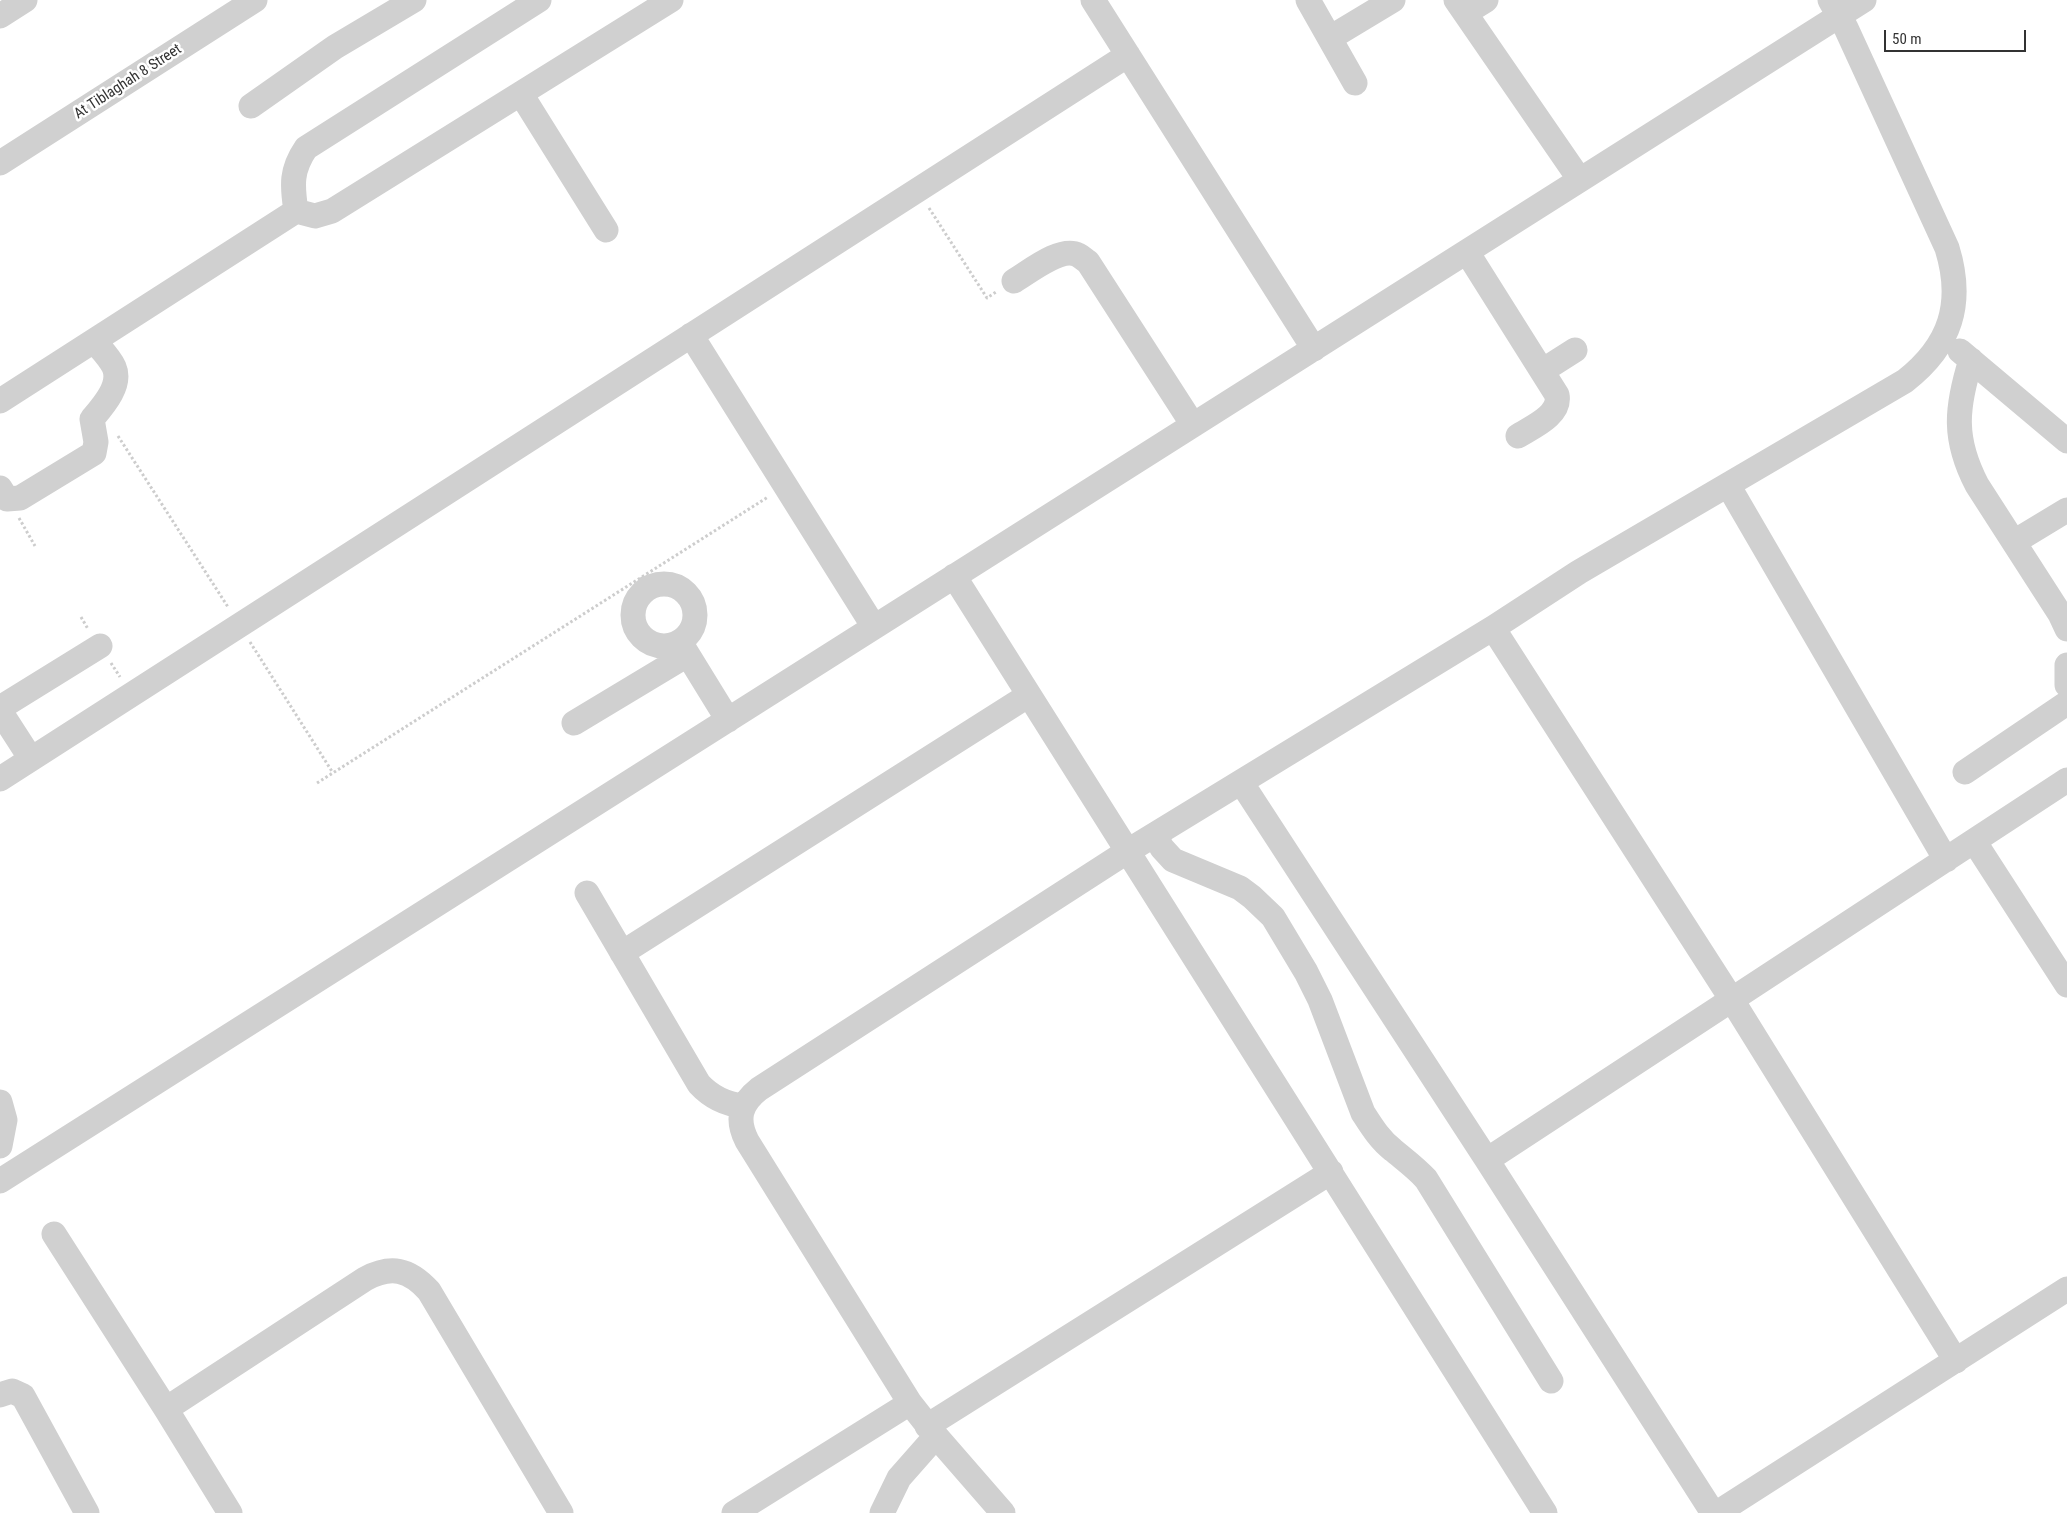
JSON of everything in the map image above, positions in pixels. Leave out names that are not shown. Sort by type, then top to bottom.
[{"type":"street","points":[[1,12],[25,0]]},
{"type":"street","name":"At Tiblaghah 8 Street","points":[[0,163],[255,0]]},
{"type":"street","points":[[251,106],[342,42],[414,0]]},
{"type":"street","points":[[296,211],[293,190],[297,162],[306,148],[539,0]]},
{"type":"street","points":[[0,401],[95,342],[296,211],[315,216],[332,211],[671,0]]},
{"type":"street","points":[[1093,0],[1314,349]]},
{"type":"street","points":[[1308,0],[1355,83]]},
{"type":"street","points":[[1330,38],[1394,0]]},
{"type":"street","points":[[1486,0],[1460,7],[1580,180]]},
{"type":"street","points":[[0,1180],[1580,180],[1835,8],[1864,0]]},
{"type":"street","points":[[1004,1513],[931,1431],[910,1403],[747,1141],[742,1130],[740,1118],[743,1106],[749,1096],[759,1089],[1128,851],[1493,628],[1579,572],[1921,369],[1934,354],[1951,320],[1955,293],[1952,266],[1947,248],[1835,8]]},
{"type":"street","points":[[0,779],[1128,55]]},
{"type":"street","points":[[521,94],[606,230]]},
{"type":"street","points":[[1467,252],[1557,395],[1558,405],[1552,413],[1518,436]]},
{"type":"street","points":[[1014,281],[1055,256],[1077,254],[1088,262],[1193,425]]},
{"type":"street","points":[[691,336],[874,627]]},
{"type":"street","points":[[1944,337],[2067,441]]},
{"type":"street","points":[[3,493],[20,498],[94,453],[96,442],[92,419],[102,408],[115,386],[115,368],[95,342]]},
{"type":"street","points":[[1542,371],[1575,350]]},
{"type":"street","points":[[1971,360],[1961,392],[1958,411],[1962,449],[1977,485],[2060,614],[2067,630]]},
{"type":"street","points":[[1728,485],[1946,860]]},
{"type":"street","points":[[2014,542],[2067,510]]},
{"type":"street","points":[[954,576],[1545,1513]]},
{"type":"street","points":[[574,723],[684,648],[695,619],[694,605],[687,593],[675,585],[644,582],[632,610],[634,624],[641,636],[652,644],[684,648]]},
{"type":"street","points":[[1493,628],[1732,1000],[1956,1361]]},
{"type":"street","points":[[31,759],[0,710],[100,646]]},
{"type":"street","points":[[684,648],[728,720]]},
{"type":"street","points":[[2067,665],[2067,684]]},
{"type":"street","points":[[622,953],[1029,695]]},
{"type":"street","points":[[1965,772],[2067,703]]},
{"type":"street","points":[[1487,1160],[2067,780]]},
{"type":"street","points":[[1241,782],[1487,1160],[1713,1513]]},
{"type":"street","points":[[1155,835],[1162,848],[1173,860],[1240,888],[1263,906],[1282,929],[1320,1000],[1364,1113],[1371,1126],[1393,1150],[1426,1179],[1551,1381]]},
{"type":"street","points":[[1974,841],[2067,985]]},
{"type":"street","points":[[587,893],[699,1084],[714,1097],[733,1105],[743,1106]]},
{"type":"street","points":[[0,1102],[5,1120],[0,1146]]},
{"type":"street","points":[[882,1513],[899,1478],[931,1431],[1331,1172]]},
{"type":"street","points":[[54,1234],[230,1513]]},
{"type":"street","points":[[166,1409],[365,1279],[378,1272],[392,1270],[407,1273],[419,1280],[429,1291],[561,1513]]},
{"type":"street","points":[[1717,1513],[2067,1289]]},
{"type":"street","points":[[0,1391],[18,1392],[27,1401],[87,1513]]},
{"type":"street","points":[[747,1510],[910,1403]]},
{"type":"path","points":[[918,190],[987,298],[1014,281]]},
{"type":"path","points":[[94,453],[118,436],[333,773]]},
{"type":"path","points":[[316,783],[644,582],[786,486]]},
{"type":"path","points":[[3,493],[35,546]]}]
